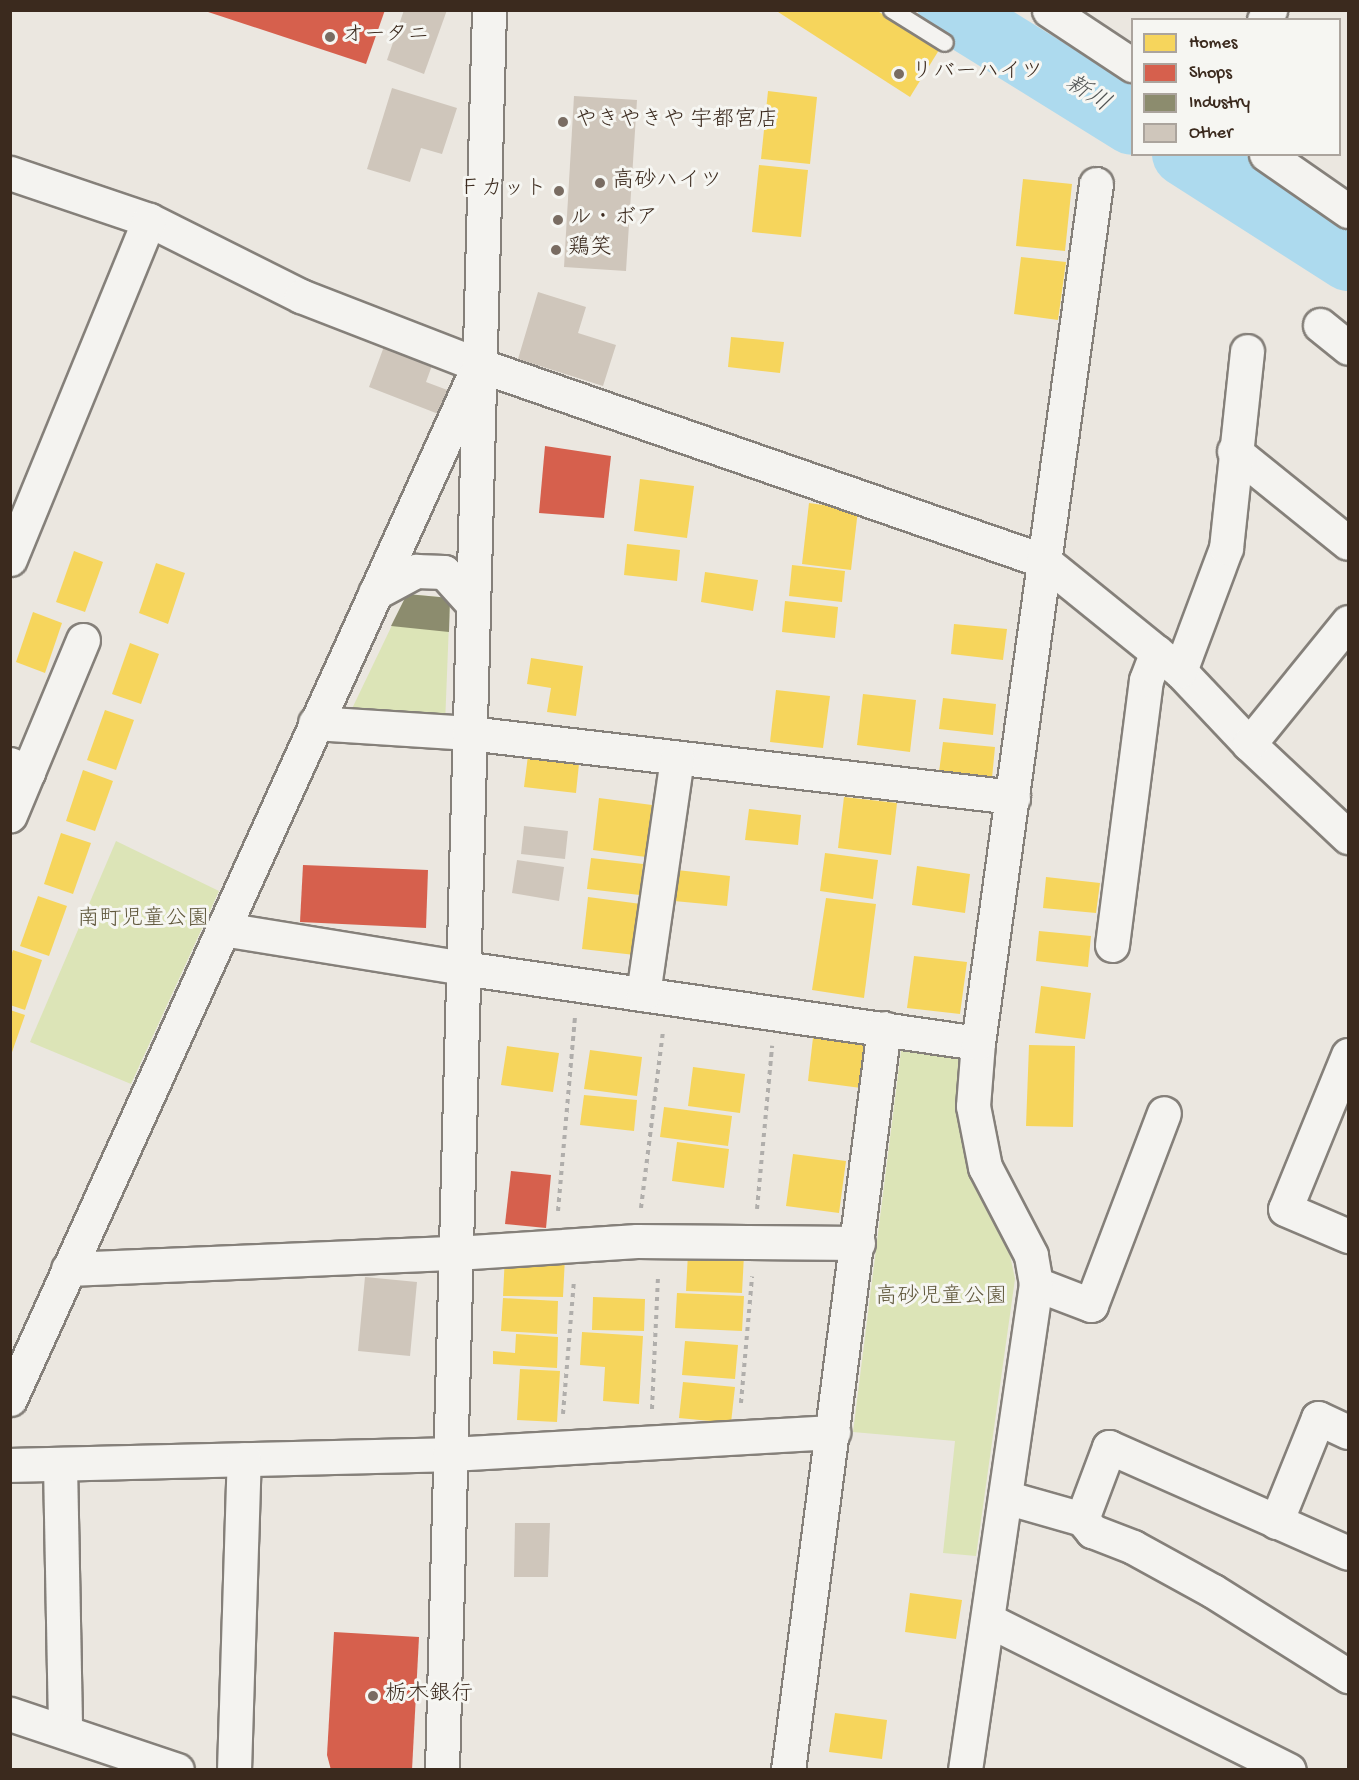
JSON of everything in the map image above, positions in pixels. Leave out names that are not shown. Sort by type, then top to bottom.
[{"type":"street","points":[[442,1770],[489,10]]},
{"type":"street","points":[[1050,10],[1131,64]]},
{"type":"street","points":[[1269,156],[1348,211]]},
{"type":"street","points":[[10,173],[150,220],[302,296],[479,365],[1044,561],[1168,662],[1249,744],[1348,837]]},
{"type":"street","points":[[965,1770],[1036,1284],[1031,1255],[985,1167],[973,1106],[978,1043],[1096,184]]},
{"type":"street","points":[[10,559],[150,220]]},
{"type":"street","points":[[1320,325],[1348,348]]},
{"type":"street","points":[[1112,945],[1146,680],[1168,662],[1226,548],[1234,451],[1247,351]]},
{"type":"street","points":[[10,1399],[479,365]]},
{"type":"street","points":[[1234,451],[1348,543]]},
{"type":"street","points":[[375,593],[416,571],[444,572],[472,603]]},
{"type":"street","points":[[1249,744],[1348,622]]},
{"type":"street","points":[[10,815],[19,768],[83,640]]},
{"type":"street","points":[[315,723],[469,733],[1013,797]]},
{"type":"street","points":[[655,996],[677,758]]},
{"type":"street","points":[[224,929],[463,968],[978,1043]]},
{"type":"street","points":[[788,1770],[858,1243],[884,1028]]},
{"type":"street","points":[[1348,1055],[1285,1209],[1348,1236]]},
{"type":"street","points":[[1036,1284],[1091,1305],[1164,1113]]},
{"type":"street","points":[[68,1269],[456,1253],[648,1241],[858,1243]]},
{"type":"street","points":[[1276,1522],[1318,1418],[1348,1432]]},
{"type":"street","points":[[10,1465],[450,1454],[833,1432]]},
{"type":"street","points":[[1082,1519],[1109,1447],[1348,1553]]},
{"type":"street","points":[[234,1770],[244,1459]]},
{"type":"street","points":[[60,1464],[66,1732]]},
{"type":"street","points":[[1005,1497],[1082,1519],[1092,1531],[1133,1547],[1213,1591],[1348,1676]]},
{"type":"street","points":[[988,1620],[1289,1770]]},
{"type":"street","points":[[10,1714],[66,1732],[136,1763],[177,1770]]},
{"type":"lane","points":[[892,10],[945,43]]},
{"type":"path","points":[[560,1448],[566,1245],[578,984]]},
{"type":"path","points":[[650,1442],[648,1241],[655,996]]},
{"type":"path","points":[[738,1437],[775,1012]]},
{"type":"green space","points":[[407,594],[450,598],[445,725],[347,719]]},
{"type":"green space","name":"南町児童公園","points":[[116,841],[219,891],[131,1084],[30,1042]]},
{"type":"green space","name":"高砂児童公園","points":[[902,1043],[966,1047],[969,1149],[1010,1255],[1015,1279],[976,1556],[943,1553],[955,1441],[853,1432]]},
{"type":"building: Homes","name":"リバーハイツ","points":[[775,10],[876,10],[939,50],[910,97]]},
{"type":"building: Homes","points":[[768,91],[817,97],[810,164],[761,159]]},
{"type":"building: Homes","points":[[759,165],[808,170],[801,237],[752,232]]},
{"type":"building: Homes","points":[[1023,179],[1072,184],[1065,251],[1016,246]]},
{"type":"building: Homes","points":[[1021,257],[1066,262],[1058,320],[1014,314]]},
{"type":"building: Homes","points":[[731,337],[784,342],[780,373],[728,367]]},
{"type":"building: Homes","points":[[640,479],[694,486],[687,538],[634,531]]},
{"type":"building: Homes","points":[[809,503],[858,510],[851,570],[802,564]]},
{"type":"building: Homes","points":[[627,544],[680,550],[677,581],[624,575]]},
{"type":"building: Homes","points":[[74,551],[103,562],[85,612],[56,602]]},
{"type":"building: Homes","points":[[156,563],[185,573],[168,624],[139,613]]},
{"type":"building: Homes","points":[[792,565],[845,571],[842,602],[789,596]]},
{"type":"building: Homes","points":[[705,572],[758,580],[753,611],[701,602]]},
{"type":"building: Homes","points":[[785,601],[838,607],[835,638],[782,632]]},
{"type":"building: Homes","points":[[33,612],[62,623],[45,673],[16,662]]},
{"type":"building: Homes","points":[[954,624],[1007,629],[1003,660],[951,654]]},
{"type":"building: Homes","points":[[130,643],[159,654],[141,704],[112,694]]},
{"type":"building: Homes","points":[[531,658],[583,666],[576,716],[547,712],[551,688],[527,684]]},
{"type":"building: Homes","points":[[776,690],[830,696],[823,748],[770,742]]},
{"type":"building: Homes","points":[[863,694],[916,700],[910,752],[857,745]]},
{"type":"building: Homes","points":[[943,698],[996,704],[993,735],[939,729]]},
{"type":"building: Homes","points":[[105,710],[134,720],[116,770],[87,760]]},
{"type":"building: Homes","points":[[943,742],[995,747],[992,778],[939,772]]},
{"type":"building: Homes","points":[[529,748],[580,754],[576,793],[524,787]]},
{"type":"building: Homes","points":[[83,770],[113,781],[95,831],[66,821]]},
{"type":"building: Homes","points":[[844,797],[897,803],[891,855],[838,848]]},
{"type":"building: Homes","points":[[599,798],[652,805],[646,857],[593,850]]},
{"type":"building: Homes","points":[[749,809],[801,815],[798,845],[745,840]]},
{"type":"building: Homes","points":[[61,833],[91,843],[73,894],[44,884]]},
{"type":"building: Homes","points":[[825,853],[878,860],[873,899],[820,891]]},
{"type":"building: Homes","points":[[591,858],[643,864],[640,895],[587,889]]},
{"type":"building: Homes","points":[[917,866],[970,874],[965,913],[912,905]]},
{"type":"building: Homes","points":[[677,870],[730,876],[727,906],[674,901]]},
{"type":"building: Homes","points":[[1046,877],[1100,883],[1096,913],[1043,908]]},
{"type":"building: Homes","points":[[38,896],[67,906],[49,956],[20,946]]},
{"type":"building: Homes","points":[[588,897],[641,904],[635,955],[582,949]]},
{"type":"building: Homes","points":[[826,898],[876,904],[864,998],[812,990]]},
{"type":"building: Homes","points":[[1039,931],[1091,936],[1088,967],[1036,961]]},
{"type":"building: Homes","points":[[13,950],[42,960],[25,1010],[10,1005],[10,958]]},
{"type":"building: Homes","points":[[914,956],[967,962],[960,1014],[907,1008]]},
{"type":"building: Homes","points":[[1041,986],[1091,993],[1085,1039],[1035,1033]]},
{"type":"building: Homes","points":[[10,1010],[25,1015],[11,1055],[10,1055]]},
{"type":"building: Homes","points":[[814,1029],[867,1036],[861,1088],[808,1081]]},
{"type":"building: Homes","points":[[1029,1045],[1075,1046],[1073,1127],[1026,1126]]},
{"type":"building: Homes","points":[[507,1046],[559,1053],[553,1092],[501,1085]]},
{"type":"building: Homes","points":[[590,1050],[642,1057],[637,1096],[584,1089]]},
{"type":"building: Homes","points":[[693,1067],[745,1074],[740,1113],[688,1106]]},
{"type":"building: Homes","points":[[584,1095],[637,1100],[634,1131],[580,1125]]},
{"type":"building: Homes","points":[[664,1107],[732,1116],[728,1146],[660,1137]]},
{"type":"building: Homes","points":[[677,1142],[729,1149],[724,1188],[672,1181]]},
{"type":"building: Homes","points":[[793,1154],[846,1161],[839,1213],[786,1206]]},
{"type":"building: Homes","points":[[688,1253],[744,1255],[742,1293],[686,1291]]},
{"type":"building: Homes","points":[[505,1255],[565,1257],[563,1297],[503,1296]]},
{"type":"building: Homes","points":[[677,1293],[744,1296],[742,1331],[675,1328]]},
{"type":"building: Homes","points":[[593,1297],[645,1299],[644,1331],[592,1330]]},
{"type":"building: Homes","points":[[503,1298],[558,1301],[557,1334],[501,1331]]},
{"type":"building: Homes","points":[[582,1332],[643,1336],[639,1404],[603,1401],[605,1367],[580,1365]]},
{"type":"building: Homes","points":[[516,1334],[558,1337],[557,1368],[493,1364],[493,1351],[515,1353]]},
{"type":"building: Homes","points":[[685,1341],[738,1345],[735,1379],[682,1375]]},
{"type":"building: Homes","points":[[520,1369],[560,1371],[557,1422],[517,1420]]},
{"type":"building: Homes","points":[[683,1382],[735,1387],[731,1423],[679,1418]]},
{"type":"building: Homes","points":[[910,1593],[962,1600],[956,1639],[905,1632]]},
{"type":"building: Homes","points":[[835,1713],[887,1720],[882,1759],[829,1752]]},
{"type":"building: Shops","name":"オータニ","points":[[202,10],[385,10],[366,64]]},
{"type":"building: Shops","points":[[545,446],[611,456],[604,518],[539,513]]},
{"type":"building: Shops","points":[[303,865],[428,870],[426,928],[300,922]]},
{"type":"building: Shops","points":[[511,1171],[551,1175],[546,1228],[505,1224]]},
{"type":"building: Shops","name":"栃木銀行","points":[[334,1632],[419,1637],[412,1770],[331,1770],[327,1755]]},
{"type":"building: Industry","points":[[407,594],[450,598],[449,632],[391,626]]},
{"type":"building: Other","points":[[404,10],[447,10],[424,74],[387,60]]},
{"type":"building: Other","points":[[392,88],[457,108],[442,154],[421,148],[410,182],[367,169]]},
{"type":"building: Other","name":"高砂ハイツ","points":[[574,96],[637,100],[626,271],[564,267]]},
{"type":"building: Other","points":[[538,292],[586,307],[578,333],[616,345],[603,386],[518,359]]},
{"type":"building: Other","points":[[386,341],[434,360],[426,382],[450,391],[441,415],[369,387]]},
{"type":"building: Other","points":[[524,826],[568,831],[565,859],[521,854]]},
{"type":"building: Other","points":[[517,860],[564,867],[559,901],[512,893]]},
{"type":"building: Other","points":[[365,1277],[417,1282],[410,1356],[358,1351]]},
{"type":"building: Other","points":[[515,1523],[550,1523],[548,1577],[514,1577]]},
{"type":"waterway","name":"新川","points":[[950,10],[1131,122]]},
{"type":"waterway","name":"新川","points":[[1187,156],[1348,259]]},
{"type":"place","name":"オータニ","points":[[330,37]]},
{"type":"place","name":"リバーハイツ","points":[[899,74]]},
{"type":"place","name":"やきやきや 宇都宮店","points":[[563,122]]},
{"type":"place","name":"高砂ハイツ","points":[[600,183]]},
{"type":"place","name":"Ｆカット","points":[[559,191]]},
{"type":"place","name":"ル・ボア","points":[[558,220]]},
{"type":"place","name":"鶏笑","points":[[556,250]]},
{"type":"place","name":"栃木銀行","points":[[373,1696]]}]
